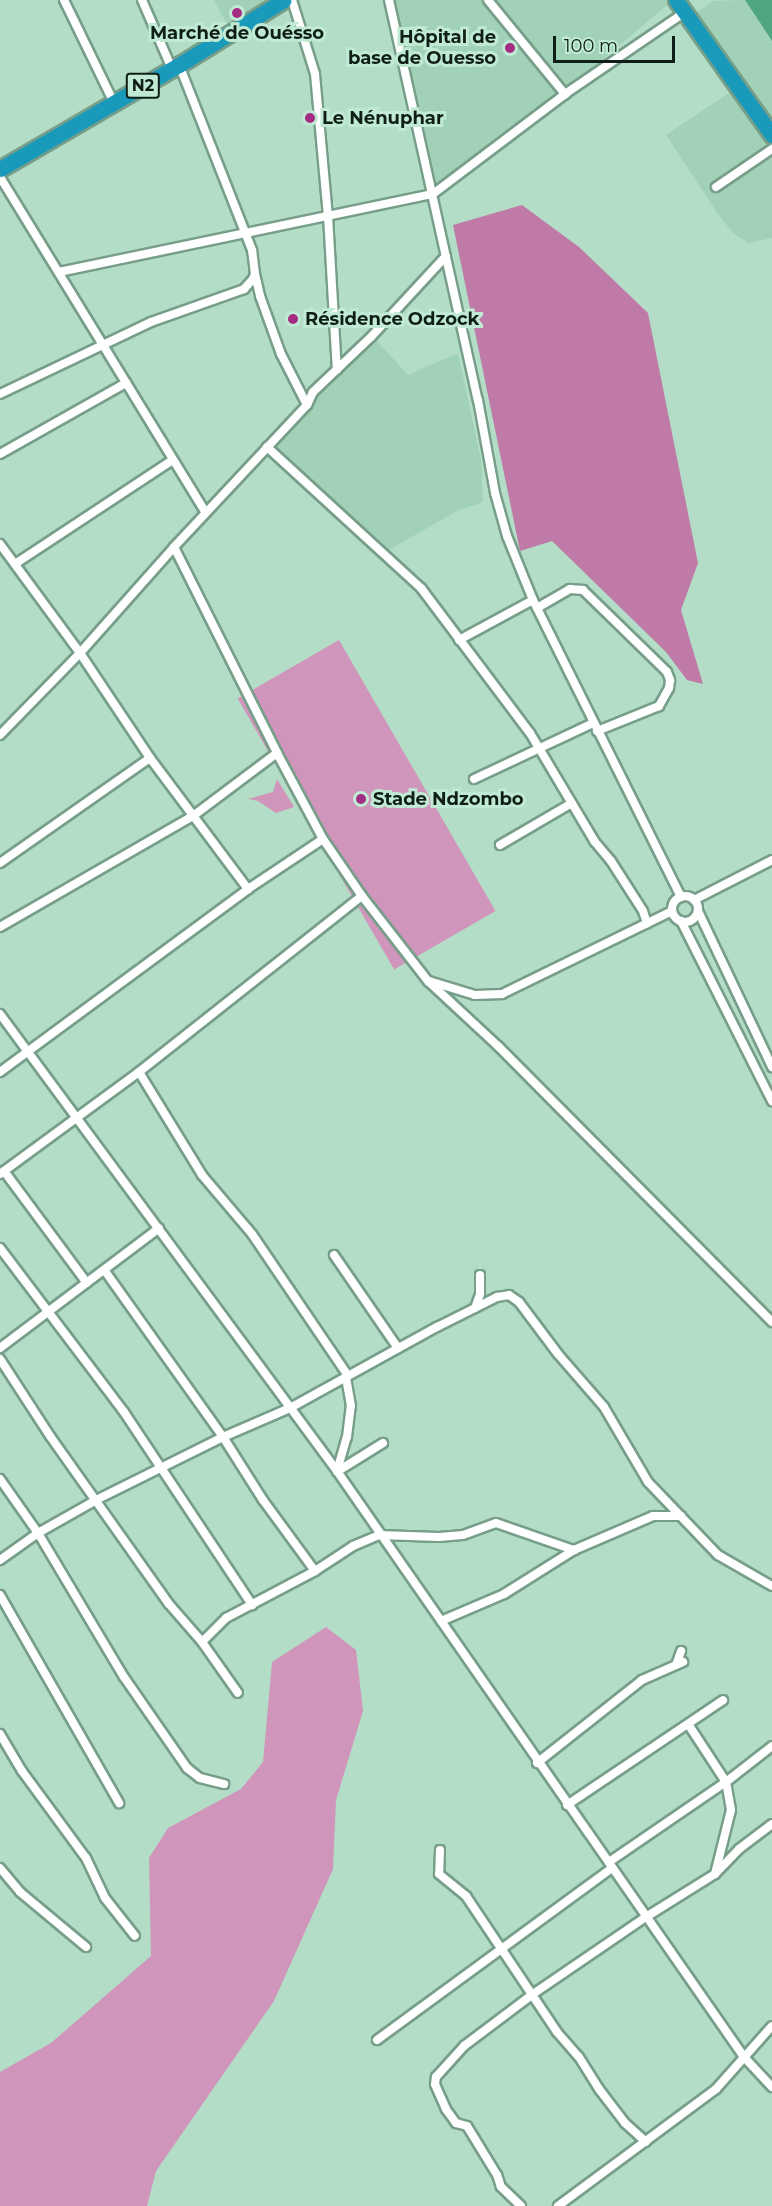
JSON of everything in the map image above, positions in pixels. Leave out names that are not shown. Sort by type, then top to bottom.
[{"type":"highway","name":"N2","points":[[0,169],[175,67],[284,0]]},
{"type":"highway","points":[[681,6],[772,135]]},
{"type":"street","points":[[64,0],[114,103]]},
{"type":"street","points":[[142,0],[175,67],[252,250],[255,274],[280,354],[307,405]]},
{"type":"street","points":[[292,0],[315,74],[328,216],[337,370]]},
{"type":"street","points":[[389,0],[433,194],[499,508],[520,571],[535,604],[681,897]]},
{"type":"street","points":[[488,0],[565,94]]},
{"type":"street","points":[[59,272],[433,194],[681,6]]},
{"type":"street","points":[[716,187],[772,149]]},
{"type":"street","points":[[0,177],[206,513]]},
{"type":"street","points":[[0,735],[80,653],[174,547],[307,405],[313,392],[446,256]]},
{"type":"street","points":[[0,394],[151,322],[244,289],[255,274]]},
{"type":"street","points":[[0,454],[126,383]]},
{"type":"street","points":[[267,447],[412,579],[539,749],[595,842],[611,861],[637,901],[647,923]]},
{"type":"street","points":[[15,564],[173,460]]},
{"type":"street","points":[[0,544],[80,653],[150,758],[248,889]]},
{"type":"street","points":[[174,547],[276,753],[323,839],[362,896],[428,981],[498,1046],[772,1322]]},
{"type":"street","points":[[459,640],[570,589],[583,590],[667,672],[670,680],[669,688],[659,706],[595,727],[539,749],[474,779]]},
{"type":"street","points":[[0,927],[193,816],[276,753]]},
{"type":"street","points":[[0,863],[150,758]]},
{"type":"street","points":[[500,845],[572,803]]},
{"type":"street","points":[[0,1072],[248,889],[323,839]]},
{"type":"street","points":[[428,981],[475,995],[502,994],[672,911],[675,900],[681,897],[694,900],[772,860]]},
{"type":"street","points":[[87,1283],[2,1172],[139,1072],[362,896]]},
{"type":"street","points":[[694,900],[772,1067]]},
{"type":"street","points":[[672,911],[681,921],[772,1101]]},
{"type":"street","points":[[681,921],[692,920],[698,911]]},
{"type":"street","points":[[0,1014],[337,1471],[537,1763],[744,2057],[772,2087]]},
{"type":"street","points":[[139,1072],[202,1175],[252,1234],[347,1376],[351,1406],[347,1437],[337,1471]]},
{"type":"street","points":[[0,1348],[159,1228]]},
{"type":"street","points":[[0,1248],[124,1412],[252,1605]]},
{"type":"street","points":[[334,1255],[398,1348]]},
{"type":"street","points":[[105,1271],[224,1437],[263,1500],[315,1571]]},
{"type":"street","points":[[475,1308],[480,1294],[480,1275]]},
{"type":"street","points":[[0,1560],[38,1533],[96,1500],[160,1467],[290,1408],[475,1308],[509,1295],[519,1302],[604,1407],[645,1478],[724,1560],[772,1586]]},
{"type":"street","points":[[0,1359],[169,1604],[202,1642],[238,1694]]},
{"type":"street","points":[[337,1471],[382,1443]]},
{"type":"street","points":[[0,1479],[38,1533],[124,1677],[187,1768],[200,1778],[224,1784]]},
{"type":"street","points":[[441,1621],[504,1594],[574,1550],[653,1516],[681,1516]]},
{"type":"street","points":[[202,1642],[226,1618],[315,1571],[353,1546],[379,1535],[456,1536],[496,1523],[574,1550]]},
{"type":"street","points":[[0,1595],[119,1803]]},
{"type":"street","points":[[537,1763],[642,1680],[680,1664],[681,1651]]},
{"type":"street","points":[[567,1805],[723,1700]]},
{"type":"street","points":[[688,1724],[726,1782],[731,1810],[715,1874]]},
{"type":"street","points":[[0,1734],[22,1771],[86,1858],[105,1898],[135,1936]]},
{"type":"street","points":[[377,2040],[772,1746]]},
{"type":"street","points":[[521,2206],[501,2187],[497,2175],[467,2126],[456,2123],[438,2096],[435,2085],[436,2077],[464,2046],[533,1994],[646,1917],[715,1874],[739,1849],[772,1824]]},
{"type":"street","points":[[440,1850],[439,1874],[466,1896],[557,2032],[579,2057],[599,2089],[625,2122],[645,2142]]},
{"type":"street","points":[[0,1868],[20,1892],[86,1947]]},
{"type":"street","points":[[558,2206],[716,2089],[772,2026]]},
{"type":"shaded area","name":"Marché de Ouésso","points":[[214,0],[275,0],[228,26]]},
{"type":"shaded area","name":"Hôpital de base de Ouesso","points":[[395,0],[670,0],[671,2],[560,95],[434,189]]},
{"type":"shaded area","points":[[745,0],[772,41],[772,238],[748,243],[733,233],[718,214],[666,135],[729,93],[681,24],[713,1]]},
{"type":"shaded area","points":[[745,0],[772,0],[772,41]]},
{"type":"shaded area","points":[[522,205],[579,247],[648,313],[698,563],[681,610],[703,684],[687,680],[666,652],[552,541],[520,551],[453,225]]},
{"type":"shaded area","points":[[377,341],[408,375],[458,353],[481,460],[483,502],[457,511],[387,551],[308,480],[276,447],[324,390],[367,346]]},
{"type":"shaded area","name":"Stade Ndzombo","points":[[339,640],[496,911],[394,970],[238,698]]},
{"type":"shaded area","points":[[277,779],[294,807],[276,813],[258,801],[248,799],[273,792]]},
{"type":"shaded area","points":[[326,1627],[356,1650],[363,1711],[336,1800],[333,1869],[274,2001],[156,2171],[147,2206],[0,2206],[0,2072],[51,2043],[151,1956],[149,1858],[168,1828],[241,1789],[263,1762],[272,1662]]},
{"type":"place","name":"Marché de Ouésso","points":[[237,13]]},
{"type":"place","name":"Hôpital de base de Ouesso","points":[[510,48]]},
{"type":"place","name":"Le Nénuphar","points":[[310,118]]},
{"type":"place","name":"Résidence Odzock","points":[[293,319]]},
{"type":"place","name":"Stade Ndzombo","points":[[361,799]]}]
